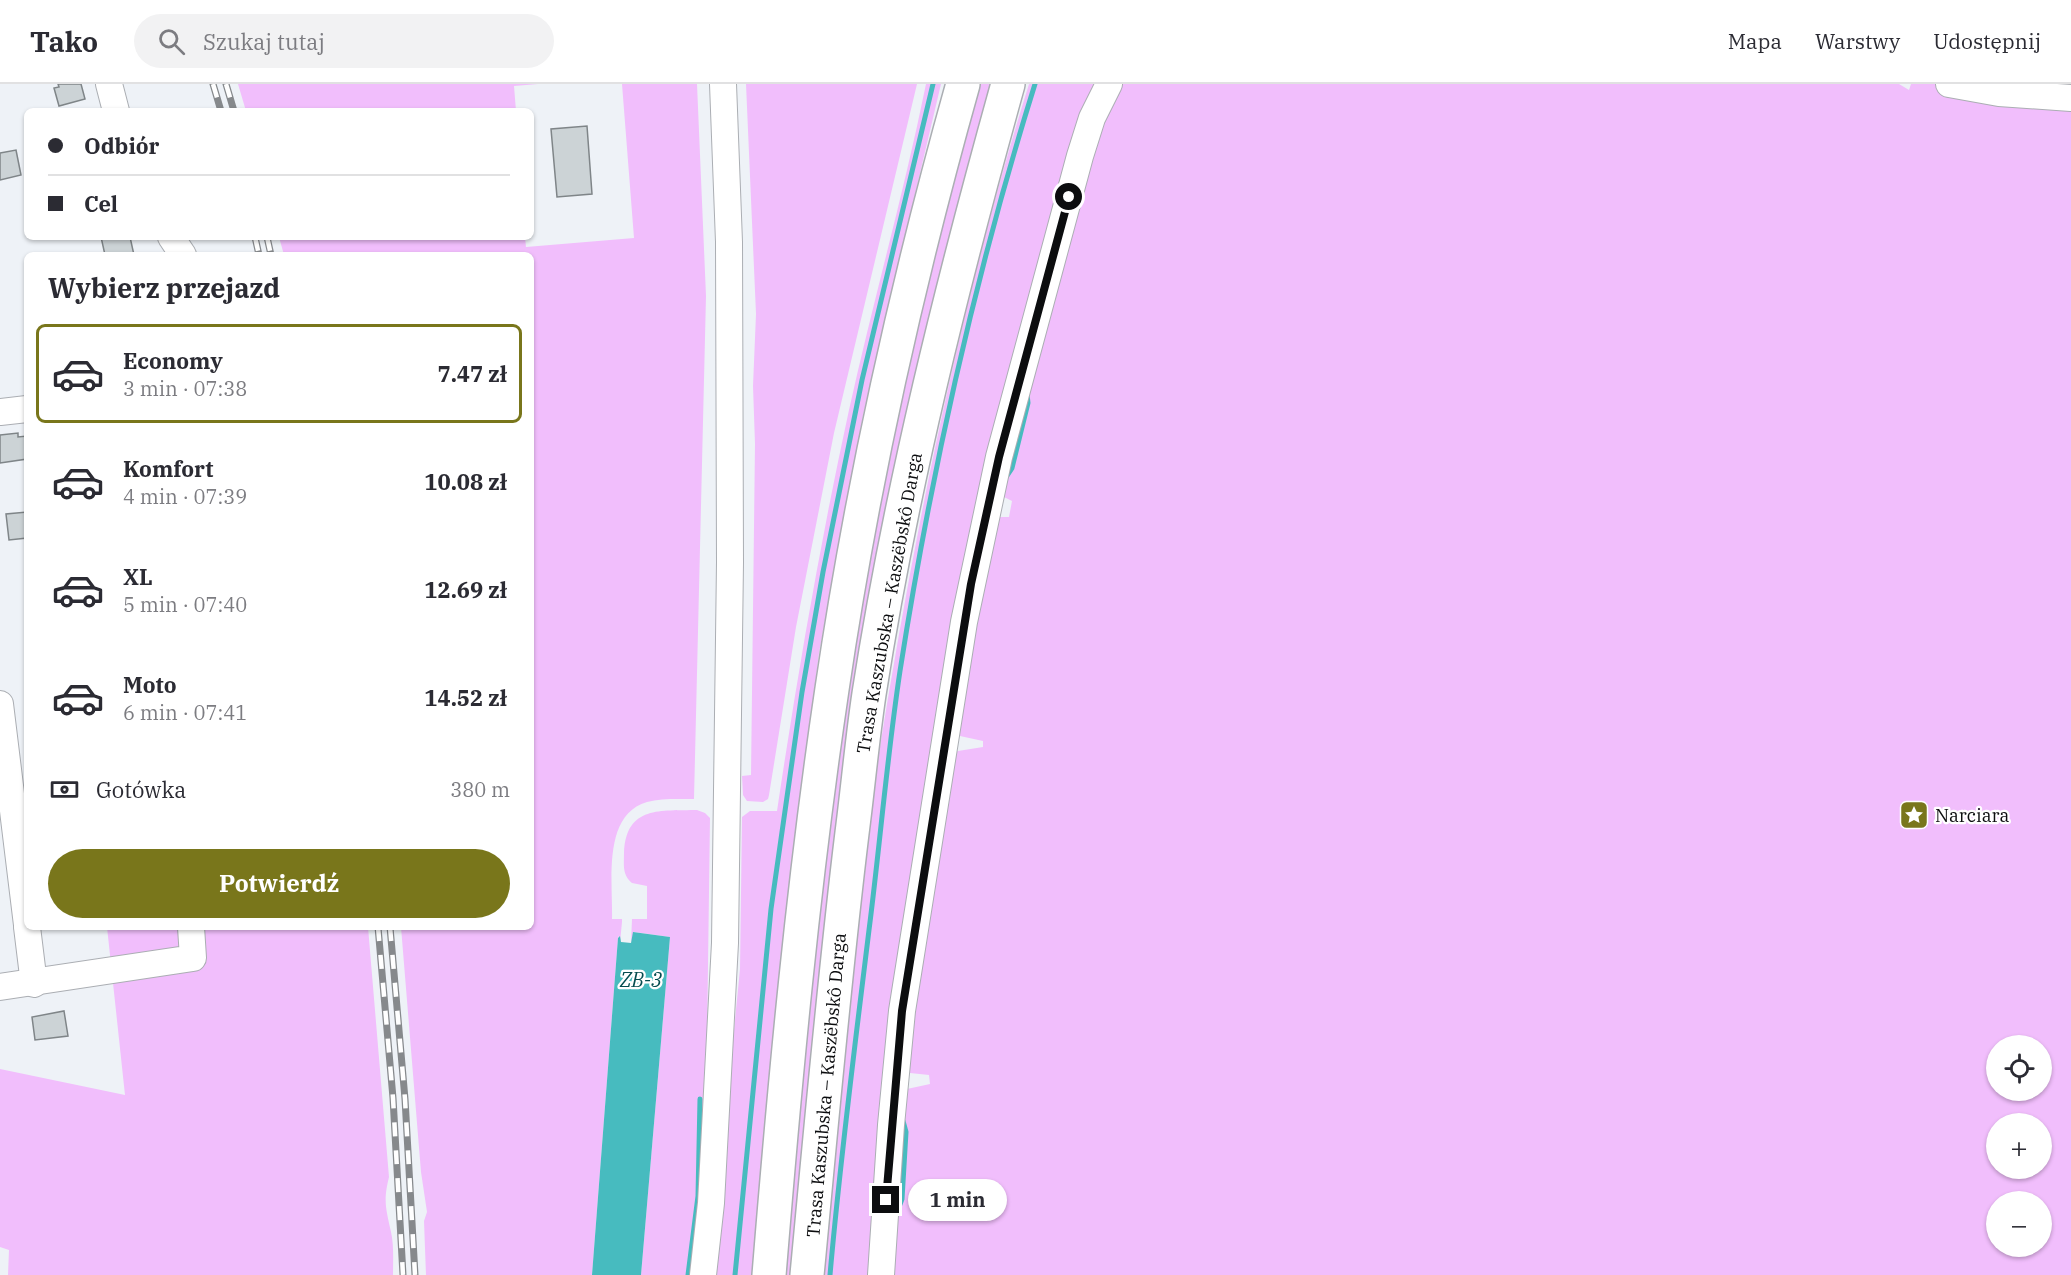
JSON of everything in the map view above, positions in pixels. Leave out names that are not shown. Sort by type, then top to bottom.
[{"type":"highway","points":[[769,1275],[801,926],[846,598],[874,450],[905,307],[963,84]]},
{"type":"highway","name":"Trasa Kaszubska – Kaszëbskô Darga","points":[[807,1275],[838,952],[869,696],[907,491],[929,392],[982,176],[1008,84]]},
{"type":"street","points":[[109,84],[115,108]]},
{"type":"street","points":[[704,1275],[710,1218],[725,944],[729,242],[723,84]]},
{"type":"street","points":[[881,1275],[891,1125],[902,1011],[971,584],[1001,448],[1080,156],[1092,118],[1109,84]]},
{"type":"street","points":[[1949,84],[1999,93],[2071,98]]},
{"type":"street","points":[[0,412],[24,409]]},
{"type":"street","points":[[0,704],[24,901]]},
{"type":"street","points":[[27,930],[34,984]]},
{"type":"street","points":[[0,987],[34,984],[194,958],[191,930]]},
{"type":"shaded area","points":[[238,84],[538,84],[514,86],[516,108],[245,108]]},
{"type":"shaded area","points":[[622,84],[697,84],[706,296],[694,799],[664,799],[647,802],[633,809],[623,821],[616,835],[612,869],[612,919],[622,919],[622,922],[620,942],[619,936],[618,938],[592,1275],[426,1275],[424,1221],[427,1212],[421,1172],[401,930],[534,930],[534,252],[283,252],[280,240],[525,240],[526,247],[634,238]]},
{"type":"shaded area","points":[[746,84],[917,84],[834,433],[796,627],[769,795],[768,799],[763,802],[747,801],[743,795],[742,776],[751,775],[755,444],[753,386],[756,314]]},
{"type":"shaded area","points":[[926,84],[941,84],[863,415],[819,653],[788,896],[752,1275],[710,1275],[740,969],[742,817],[750,811],[777,811],[810,610],[838,460]]},
{"type":"shaded area","points":[[977,84],[994,84],[960,212],[793,1275],[782,1275],[797,1106],[844,703],[898,401]]},
{"type":"shaded area","points":[[1029,84],[1102,84],[999,431],[874,1275],[824,1275],[868,826],[889,690],[939,428],[980,255]]},
{"type":"shaded area","points":[[1120,84],[1899,84],[1909,90],[1911,84],[2071,84],[2071,1275],[888,1275],[907,1089],[930,1084],[929,1075],[910,1073],[905,1068],[949,756],[958,751],[983,747],[983,741],[960,736],[954,727],[999,517],[1009,517],[1012,501],[1002,496],[1082,175]]},
{"type":"shaded area","points":[[697,810],[710,818],[705,1190],[697,1275],[641,1275],[670,937],[634,932],[631,943],[632,919],[647,919],[647,886],[632,883],[629,880],[624,870],[624,853],[626,837],[631,826],[638,819],[659,811]]},
{"type":"shaded area","points":[[107,930],[368,930],[389,1177],[386,1205],[393,1242],[393,1275],[8,1275],[9,1250],[0,1247],[0,1069],[125,1095]]},
{"type":"water","name":"ZB-3","points":[[633,932],[670,937],[641,1275],[592,1275],[618,938],[620,936],[621,942],[631,943]]},
{"type":"building","points":[[58,84],[81,84],[85,99],[59,106],[54,88],[59,87]]},
{"type":"building","points":[[587,126],[592,194],[557,197],[551,129]]},
{"type":"building","points":[[16,150],[21,175],[0,180],[0,153]]},
{"type":"building","points":[[102,240],[131,240],[133,252],[104,252]]},
{"type":"building","points":[[18,433],[18,437],[24,436],[24,459],[0,463],[0,435]]},
{"type":"building","points":[[24,512],[24,538],[9,540],[6,514]]},
{"type":"building","points":[[64,1011],[68,1036],[35,1040],[32,1017]]},
{"type":"waterway","points":[[735,1275],[771,909],[802,692],[823,572],[862,380],[933,84]]},
{"type":"waterway","points":[[830,1275],[891,736],[912,597],[941,449],[974,301],[1035,84]]},
{"type":"waterway","points":[[1006,477],[1012,468],[1028,403],[1027,394]]},
{"type":"waterway","points":[[688,1275],[698,1196],[700,1099]]},
{"type":"waterway","points":[[897,1212],[902,1199],[906,1132],[903,1121]]},
{"type":"railway","points":[[213,84],[220,108]]},
{"type":"railway","points":[[226,84],[233,108]]},
{"type":"railway","points":[[256,240],[258,252]]},
{"type":"railway","points":[[268,240],[270,252]]},
{"type":"railway","points":[[378,930],[393,1098],[403,1275]]},
{"type":"railway","points":[[390,930],[405,1099],[415,1275]]},
{"type":"place","name":"Narciara","points":[[1914,815]]},
{"type":"route","points":[[886,1200],[902,1011],[913,931],[971,584],[999,457],[1069,197]]}]
